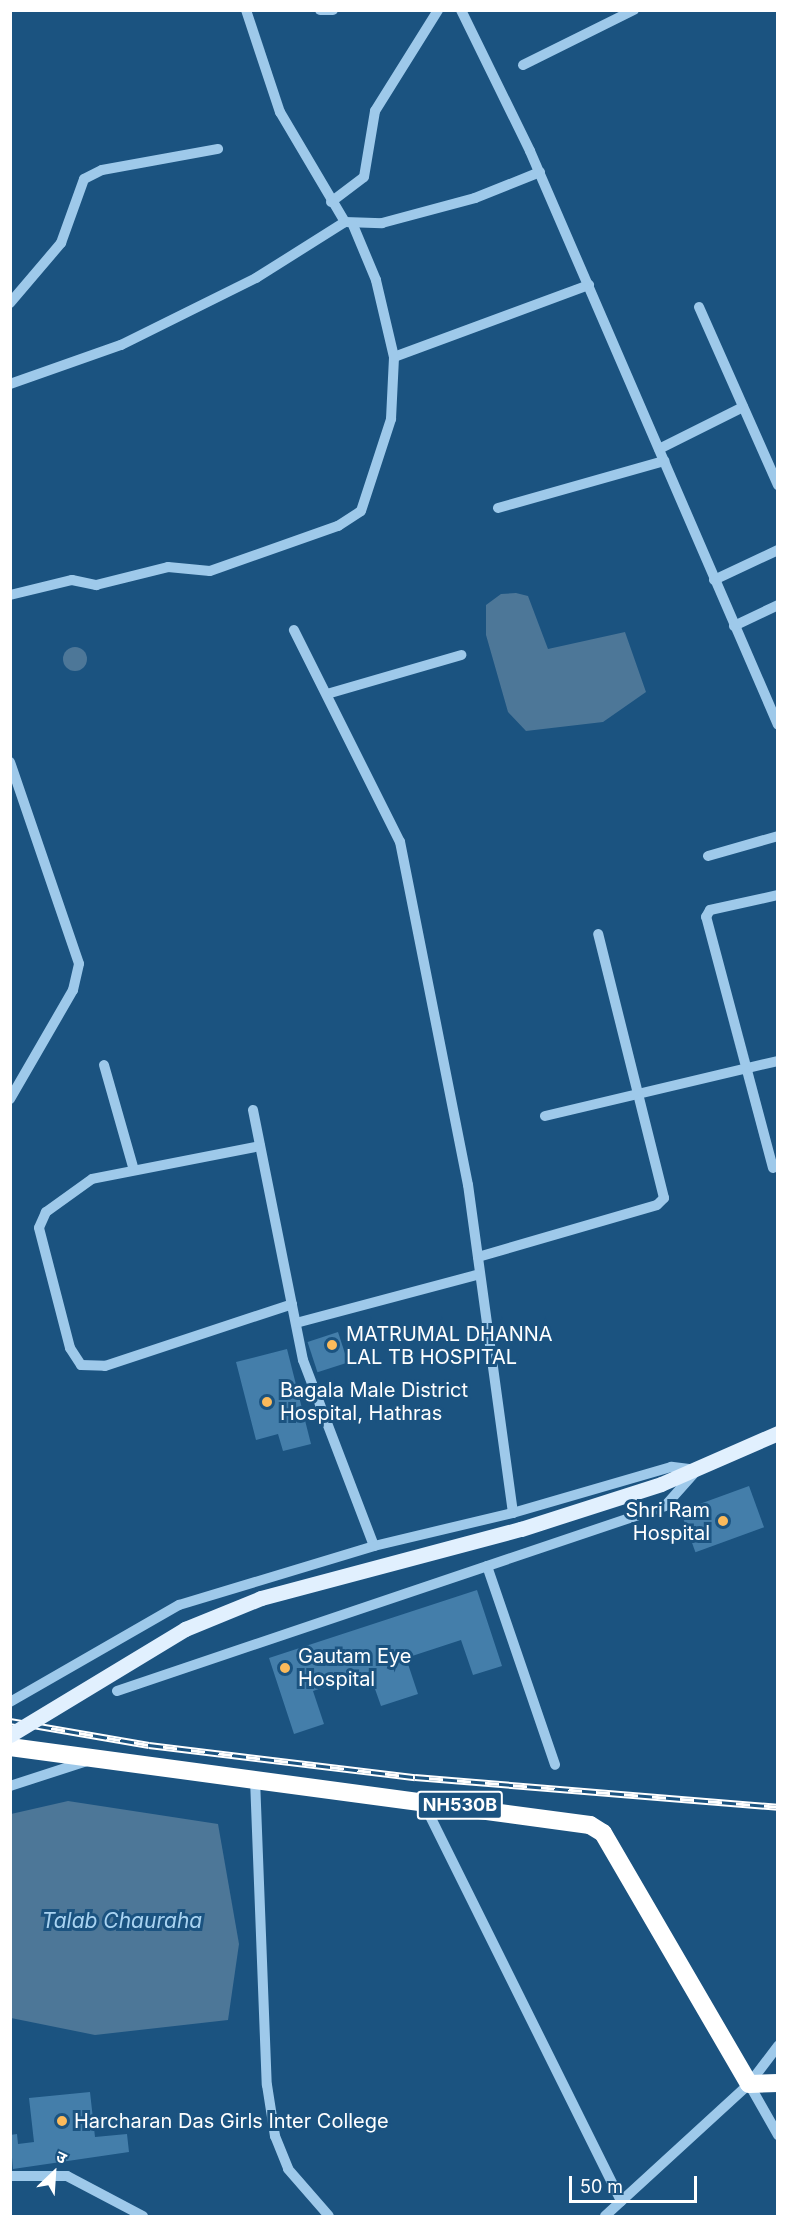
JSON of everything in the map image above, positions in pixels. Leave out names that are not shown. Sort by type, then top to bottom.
[{"type":"highway","name":"NH530B","points":[[10,1747],[576,1819],[603,1833],[749,2084]]},
{"type":"highway","points":[[749,2084],[777,2083]]},
{"type":"main road","points":[[10,1735],[185,1629],[261,1598],[493,1537],[661,1484],[777,1433]]},
{"type":"street","points":[[10,595],[72,580],[96,585],[168,567],[210,571],[351,520],[369,497],[382,457],[394,357],[376,280],[349,224],[331,202],[280,112],[246,10]]},
{"type":"street","points":[[320,10],[333,10]]},
{"type":"street","points":[[331,202],[364,177],[375,111],[438,10]]},
{"type":"street","points":[[461,10],[540,172],[777,725]]},
{"type":"street","points":[[523,65],[634,10]]},
{"type":"street","points":[[10,303],[61,243],[84,178],[102,170],[218,149]]},
{"type":"street","points":[[10,384],[121,345],[256,278],[349,224],[475,198],[540,172]]},
{"type":"street","points":[[394,357],[589,285]]},
{"type":"street","points":[[699,307],[777,485]]},
{"type":"street","points":[[659,449],[743,407]]},
{"type":"street","points":[[498,508],[664,460]]},
{"type":"street","points":[[714,580],[777,550]]},
{"type":"street","points":[[734,626],[777,606]]},
{"type":"street","points":[[294,630],[400,842],[478,1257],[513,1513]]},
{"type":"street","points":[[327,694],[461,655]]},
{"type":"street","points":[[10,762],[79,964],[73,990],[10,1099]]},
{"type":"street","points":[[708,856],[777,836]]},
{"type":"street","points":[[773,1168],[706,917],[710,910],[777,895]]},
{"type":"street","points":[[478,1257],[662,1202],[598,934]]},
{"type":"street","points":[[545,1116],[777,1061]]},
{"type":"street","points":[[104,1065],[134,1170]]},
{"type":"street","points":[[253,1110],[303,1360],[374,1546]]},
{"type":"street","points":[[260,1146],[134,1170],[84,1183],[41,1221],[70,1348],[81,1365],[105,1366],[292,1304]]},
{"type":"street","points":[[296,1323],[480,1274]]},
{"type":"street","points":[[10,1702],[23,1692],[179,1605],[374,1546],[513,1513],[671,1467],[697,1470]]},
{"type":"street","points":[[117,1691],[665,1506],[697,1470]]},
{"type":"street","points":[[487,1566],[555,1765]]},
{"type":"street","points":[[10,1695],[23,1692]]},
{"type":"street","points":[[10,1786],[92,1759]]},
{"type":"street","points":[[255,1779],[267,2085],[275,2136],[288,2169],[329,2217]]},
{"type":"street","points":[[422,1800],[621,2201]]},
{"type":"street","points":[[605,2217],[749,2084],[777,2046]]},
{"type":"street","points":[[749,2084],[777,2135]]},
{"type":"street","points":[[10,2176],[67,2175],[143,2217]]},
{"type":"water","points":[[516,593],[528,596],[548,649],[625,632],[646,692],[603,722],[526,731],[508,712],[486,635],[486,605],[501,594]]},
{"type":"water","points":[[75,647],[83,651],[87,659],[83,667],[75,671],[67,667],[63,659],[67,651]]},
{"type":"water","name":"Talab Chauraha","points":[[68,1801],[218,1824],[239,1944],[228,2020],[95,2035],[11,2018],[11,1814]]},
{"type":"building","points":[[338,1332],[348,1362],[317,1372],[308,1342]]},
{"type":"building","points":[[287,1349],[311,1444],[283,1451],[278,1434],[256,1440],[236,1362]]},
{"type":"building","points":[[749,1486],[764,1527],[695,1552],[680,1511]]},
{"type":"building","points":[[477,1590],[502,1666],[473,1675],[461,1640],[406,1658],[418,1694],[381,1706],[369,1672],[313,1691],[324,1724],[294,1734],[269,1658]]},
{"type":"building","points":[[90,2092],[95,2137],[127,2134],[129,2152],[13,2169],[10,2135],[17,2134],[18,2144],[34,2142],[29,2098]]},
{"type":"railway","points":[[10,1721],[149,1745],[415,1777],[778,1807]]},
{"type":"place","name":"MATRUMAL DHANNA LAL TB HOSPITAL","points":[[332,1345]]},
{"type":"place","name":"Bagala Male District Hospital, Hathras","points":[[267,1402]]},
{"type":"place","name":"Shri Ram Hospital","points":[[723,1521]]},
{"type":"place","name":"Gautam Eye Hospital","points":[[285,1668]]},
{"type":"place","name":"Harcharan Das Girls Inter College","points":[[62,2121]]}]
